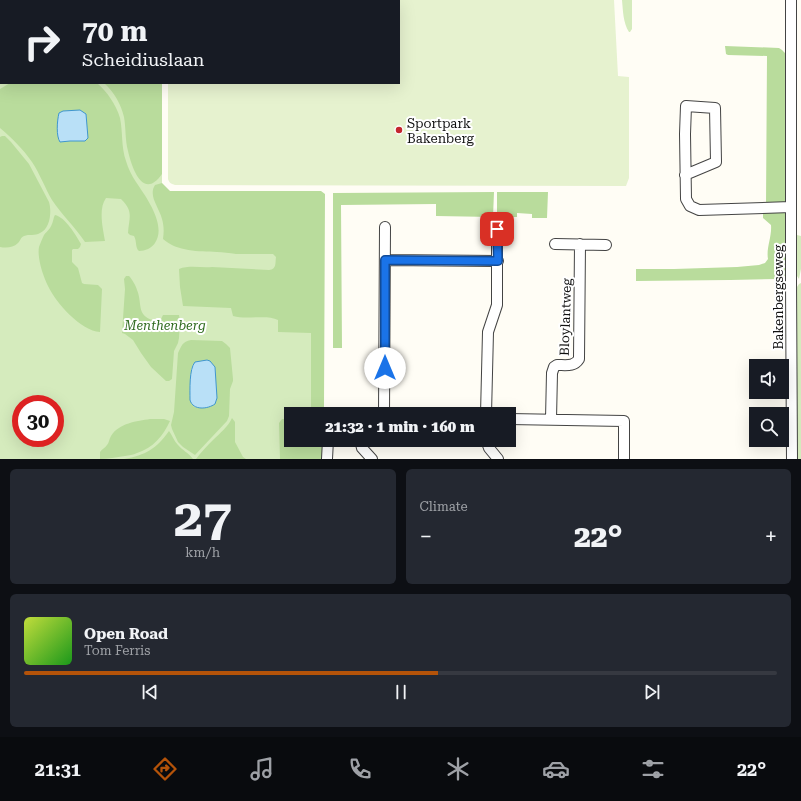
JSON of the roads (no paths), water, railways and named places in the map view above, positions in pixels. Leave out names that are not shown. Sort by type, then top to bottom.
[{"type":"street","name":"Bakenbergseweg","points":[[791,0],[792,459]]},
{"type":"street","points":[[685,175],[716,162],[715,108],[686,106],[685,175],[686,199],[690,206],[699,210],[791,207]]},
{"type":"street","points":[[384,407],[385,227]]},
{"type":"street","points":[[486,407],[488,332],[497,305],[497,229]]},
{"type":"street","points":[[554,244],[606,245]]},
{"type":"street","name":"Bloylantweg","points":[[551,420],[552,373],[554,368],[558,365],[573,365],[578,359],[580,244]]},
{"type":"street","points":[[385,260],[498,261]]},
{"type":"street","points":[[516,419],[624,421],[624,459]]},
{"type":"street","points":[[327,459],[328,447]]},
{"type":"street","points":[[362,447],[372,459]]},
{"type":"street","points":[[489,447],[498,459]]},
{"type":"water","points":[[80,110],[86,114],[88,138],[85,141],[60,142],[57,128],[59,113],[63,111]]},
{"type":"water","points":[[210,361],[215,367],[217,398],[215,404],[212,406],[201,408],[194,406],[190,400],[190,380],[195,362]]},
{"type":"place","name":"Sportpark Bakenberg","points":[[399,130]]},
{"type":"park label","name":"Menthenberg","points":[[165,325]]}]
